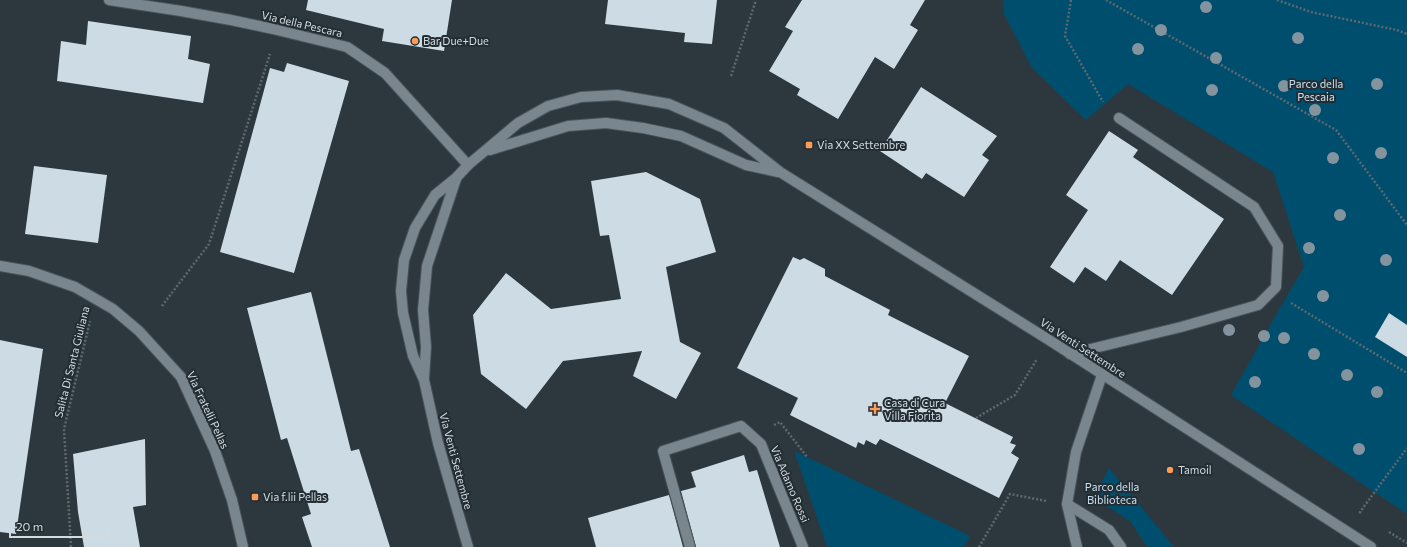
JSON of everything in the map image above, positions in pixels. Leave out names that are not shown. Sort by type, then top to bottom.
[{"type":"street","name":"Via della Pescara","points":[[109,0],[231,20],[347,47],[385,73],[468,165]]},
{"type":"street","name":"Via Venti Settembre","points":[[468,547],[438,442],[424,380],[413,356],[403,313],[401,290],[404,260],[415,228],[435,195],[518,123],[548,106],[581,97],[617,95],[669,104],[724,128],[780,172],[1049,340],[1371,547]]},
{"type":"street","points":[[1070,354],[1181,327],[1258,305],[1276,287],[1278,246],[1254,207],[1119,118]]},
{"type":"street","name":"Via Venti Settembre","points":[[486,151],[568,126],[606,123],[643,128],[681,136],[746,165],[780,172]]},
{"type":"street","name":"Via Venti Settembre","points":[[424,380],[426,347],[423,310],[427,266],[456,178]]},
{"type":"street","name":"Via Fratelli Pellas","points":[[0,266],[29,271],[75,287],[113,309],[140,332],[181,378],[215,451],[232,500],[243,547]]},
{"type":"street","points":[[1077,547],[1067,504],[1076,452],[1102,375]]},
{"type":"street","name":"Via Adamo Rossi","points":[[690,547],[663,451],[741,426],[760,444],[803,547]]},
{"type":"street","points":[[1067,504],[1109,530],[1121,547]]},
{"type":"path","points":[[731,76],[756,0]]},
{"type":"path","points":[[1071,0],[1065,36],[1105,104],[1119,118]]},
{"type":"path","points":[[1106,0],[1336,130],[1407,225]]},
{"type":"path","points":[[1277,0],[1311,12],[1397,30],[1407,34]]},
{"type":"path","points":[[162,306],[209,244],[270,54]]},
{"type":"path","points":[[1272,291],[1407,373]]},
{"type":"path","name":"Salita Di Santa Giuliana","points":[[71,547],[64,429],[96,299]]},
{"type":"path","points":[[976,418],[1015,395],[1049,340]]},
{"type":"path","points":[[1366,516],[1360,512],[1407,448]]},
{"type":"path","points":[[979,547],[1010,494],[1067,504]]},
{"type":"path","points":[[1383,528],[1407,543]]},
{"type":"green space","name":"Parco della Pescaia","points":[[1003,0],[1407,0],[1407,514],[1231,395],[1304,267],[1273,172],[1128,84],[1086,120],[1032,68],[1004,14]]},
{"type":"green space","points":[[794,451],[970,536],[964,547],[827,547]]},
{"type":"green space","name":"Parco della Biblioteca","points":[[1109,468],[1174,547],[1147,547],[1130,521],[1094,498]]},
{"type":"building","points":[[308,0],[452,0],[444,51],[382,41],[384,29],[306,10]]},
{"type":"building","points":[[608,0],[717,0],[712,44],[684,42],[685,33],[605,24]]},
{"type":"building","points":[[802,0],[925,0],[910,25],[918,30],[894,69],[875,57],[838,119],[797,95],[800,89],[769,71],[793,31],[785,27]]},
{"type":"building","points":[[88,21],[191,36],[188,59],[210,64],[203,103],[57,81],[61,41],[86,45]]},
{"type":"building","points":[[287,63],[349,81],[294,273],[220,252],[270,68],[284,72]]},
{"type":"building","points":[[921,87],[997,136],[982,155],[989,160],[964,197],[926,173],[922,179],[880,151]]},
{"type":"building","points":[[1109,131],[1138,150],[1133,157],[1224,219],[1172,295],[1120,260],[1106,281],[1085,267],[1074,283],[1050,267],[1088,210],[1066,195]]},
{"type":"building","points":[[34,166],[107,175],[98,243],[25,234]]},
{"type":"building","points":[[646,172],[700,199],[716,252],[666,267],[680,342],[701,353],[676,399],[633,376],[642,351],[563,361],[526,409],[481,374],[473,315],[506,273],[551,309],[621,299],[609,235],[600,236],[591,181]]},
{"type":"building","points":[[793,257],[800,260],[804,258],[825,269],[825,276],[890,310],[888,315],[969,356],[945,403],[1013,437],[1010,443],[1016,445],[1011,453],[1019,458],[999,498],[880,439],[876,445],[866,440],[864,445],[858,442],[856,448],[790,415],[798,398],[737,368]]},
{"type":"building","points":[[311,292],[351,451],[359,449],[390,547],[312,547],[302,517],[311,514],[287,438],[281,440],[247,308]]},
{"type":"building","points":[[1389,313],[1407,325],[1407,357],[1375,337]]},
{"type":"building","points":[[0,340],[43,349],[16,534],[0,532]]},
{"type":"building","points":[[145,439],[146,505],[133,507],[140,547],[84,547],[78,512],[73,454]]},
{"type":"building","points":[[744,455],[749,472],[757,470],[780,547],[696,547],[681,491],[696,487],[691,472]]},
{"type":"building","points":[[669,495],[683,547],[596,547],[588,518]]},
{"type":"place","name":"Bar Due+Due","points":[[415,41]]},
{"type":"place","name":"Via XX Settembre","points":[[809,145]]},
{"type":"place","name":"Casa di Cura Villa Fiorita","points":[[875,409]]},
{"type":"place","name":"Tamoil","points":[[1170,470]]},
{"type":"place","name":"Via f.lii Pellas","points":[[255,497]]}]
